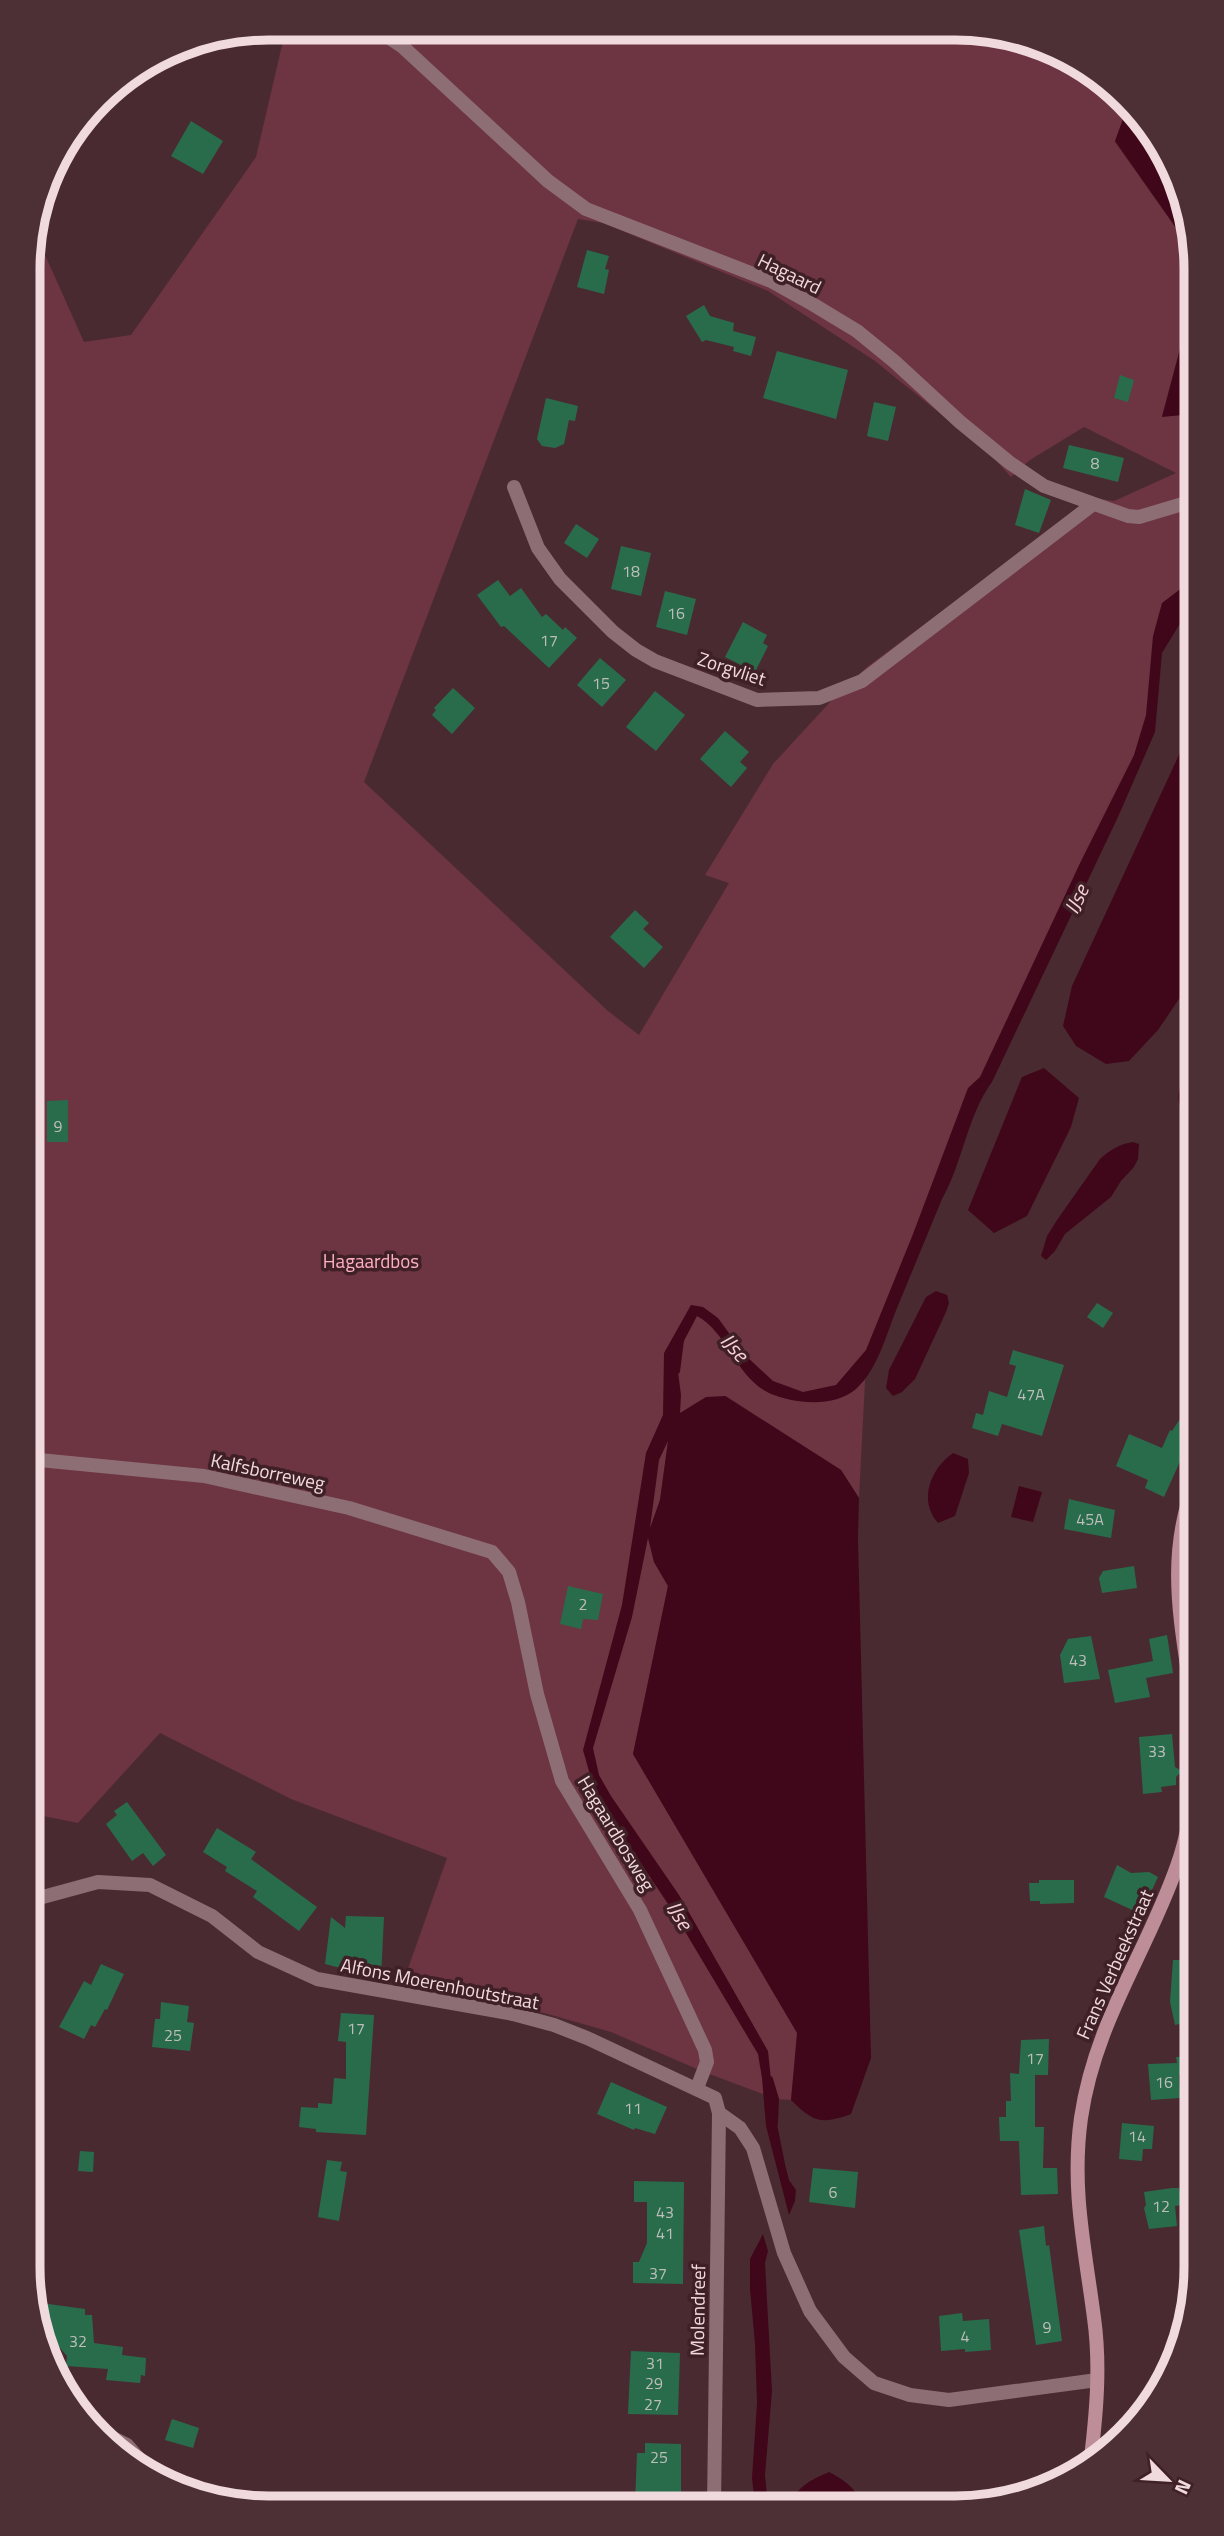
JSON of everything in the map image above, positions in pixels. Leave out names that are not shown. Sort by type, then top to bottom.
[{"type":"main road","points":[[1183,1518],[1177,1593],[1183,1640]]},
{"type":"main road","name":"Frans Verbeekstraat","points":[[1091,2450],[1097,2380],[1094,2319],[1078,2213],[1077,2160],[1081,2120],[1094,2059],[1106,2025],[1177,1867],[1183,1846]]},
{"type":"street","name":"Hagaard","points":[[394,41],[548,181],[586,209],[771,281],[857,331],[960,422],[1010,463],[1044,486],[1128,516],[1139,517],[1184,504]]},
{"type":"street","name":"Zorgvliet","points":[[514,487],[538,548],[560,579],[613,632],[655,661],[757,701],[819,698],[862,681],[1091,505]]},
{"type":"street","name":"Kalfsborreweg","points":[[40,1460],[204,1476],[349,1508],[492,1552]]},
{"type":"street","name":"Hagaardbosweg","points":[[492,1552],[509,1572],[537,1694],[562,1781],[640,1909],[705,2050],[707,2062],[697,2088]]},
{"type":"street","name":"Alfons Moerenhoutstraat","points":[[40,1898],[98,1882],[150,1885],[212,1916],[258,1952],[317,1979],[513,2014],[554,2025],[697,2088],[715,2098],[719,2112],[740,2128],[753,2148],[783,2252],[810,2311],[844,2357],[874,2383],[910,2395],[949,2400],[1097,2380]]},
{"type":"street","name":"Molendreef","points":[[715,2496],[719,2112]]},
{"type":"green space","name":"Hagaardbos","points":[[955,40],[1000,45],[1029,52],[1056,64],[1106,97],[1124,115],[1115,142],[1181,235],[1184,334],[1162,416],[1184,414],[1184,598],[1157,659],[1147,739],[953,1157],[866,1362],[859,1498],[841,1470],[726,1396],[670,1428],[660,1500],[648,1537],[654,1562],[668,1586],[633,1754],[798,2033],[791,2100],[776,2099],[704,2072],[611,2032],[548,2014],[404,1980],[447,1858],[291,1799],[160,1733],[78,1823],[40,1815],[40,1457],[43,1445],[40,1445],[41,248],[84,342],[131,335],[256,157],[283,41]],"holes":[[[578,219],[603,223],[768,291],[875,361],[989,453],[1011,477],[1030,460],[1084,427],[1176,473],[1114,501],[1094,498],[867,667],[831,701],[773,764],[705,875],[729,883],[639,1035],[608,1011],[364,782]]]},
{"type":"water","points":[[1124,115],[1145,142],[1160,168],[1172,195],[1181,235],[1115,141]]},
{"type":"water","points":[[1184,334],[1184,414],[1162,417]]},
{"type":"water","points":[[1184,586],[1184,617],[1162,653],[1155,732],[1118,817],[977,1109],[949,1185],[870,1372],[856,1389],[837,1399],[802,1402],[779,1397],[758,1386],[748,1377],[717,1333],[697,1316],[676,1356],[681,1395],[680,1413],[706,1397],[725,1396],[841,1470],[859,1498],[871,2058],[851,2114],[832,2120],[818,2119],[805,2113],[791,2100],[797,2033],[633,1754],[668,1586],[654,1562],[648,1538],[632,1617],[593,1748],[599,1775],[611,1796],[679,1895],[768,2051],[774,2109],[785,2164],[789,2180],[796,2190],[789,2215],[766,2126],[758,2054],[674,1913],[596,1796],[583,1750],[622,1605],[646,1453],[663,1415],[664,1353],[691,1305],[703,1307],[718,1318],[745,1355],[773,1381],[803,1392],[836,1385],[866,1350],[968,1088],[980,1077],[1134,755],[1146,715],[1153,636],[1162,603]],"holes":[[[668,1441],[660,1500],[650,1528],[659,1460]]]},
{"type":"water","points":[[1184,744],[1184,992],[1158,1030],[1129,1061],[1106,1064],[1076,1046],[1063,1026],[1072,986]]},
{"type":"water","points":[[1044,1068],[1079,1098],[1071,1127],[1027,1216],[994,1233],[968,1210],[1022,1077]]},
{"type":"water","points":[[1184,1079],[1184,1112],[1179,1099]]},
{"type":"water","points":[[1133,1142],[1139,1144],[1138,1159],[1134,1167],[1111,1197],[1065,1234],[1046,1260],[1041,1256],[1047,1236],[1100,1159],[1115,1148]]},
{"type":"water","points":[[936,1291],[947,1295],[949,1303],[946,1312],[915,1379],[902,1392],[893,1396],[886,1388],[889,1370],[926,1297]]},
{"type":"water","points":[[953,1453],[968,1459],[969,1473],[955,1516],[938,1523],[929,1505],[929,1486],[938,1468]]},
{"type":"water","points":[[1019,1486],[1042,1492],[1033,1522],[1011,1517]]},
{"type":"water","points":[[763,2234],[768,2251],[765,2263],[772,2391],[765,2475],[767,2496],[754,2496],[752,2478],[757,2403],[750,2259]]},
{"type":"water","points":[[829,2472],[845,2482],[858,2496],[796,2496],[810,2481]]},
{"type":"building","points":[[191,121],[223,141],[203,174],[171,156]]},
{"type":"building","points":[[587,250],[609,256],[605,269],[609,270],[604,294],[577,287]]},
{"type":"building","points":[[704,305],[710,316],[734,323],[733,331],[756,337],[751,356],[733,351],[734,347],[706,340],[702,342],[686,316]]},
{"type":"building","points":[[777,351],[848,370],[836,419],[763,398]]},
{"type":"building","points":[[1120,375],[1134,380],[1128,402],[1114,398]]},
{"type":"building","points":[[546,398],[578,406],[575,421],[569,420],[564,444],[555,448],[542,446],[537,439]]},
{"type":"building","points":[[874,402],[896,407],[888,441],[867,436]]},
{"type":"building","points":[[1069,445],[1124,458],[1118,482],[1063,468]]},
{"type":"building","points":[[1025,489],[1051,500],[1039,533],[1015,525]]},
{"type":"building","points":[[576,524],[599,539],[587,558],[564,543]]},
{"type":"building","points":[[621,546],[651,553],[641,596],[611,589]]},
{"type":"building","points":[[498,580],[510,596],[521,588],[542,617],[546,614],[563,630],[565,627],[577,638],[549,668],[504,626],[501,627],[477,595]]},
{"type":"building","points":[[665,591],[696,599],[687,635],[656,627]]},
{"type":"building","points":[[743,622],[767,635],[763,643],[768,646],[755,672],[725,657]]},
{"type":"building","points":[[600,658],[626,680],[602,707],[577,685]]},
{"type":"building","points":[[453,688],[475,708],[452,734],[432,715],[436,710],[434,708]]},
{"type":"building","points":[[655,691],[685,715],[656,751],[626,727]]},
{"type":"building","points":[[725,731],[749,752],[740,762],[747,768],[731,787],[700,759]]},
{"type":"building","points":[[635,910],[649,923],[643,929],[663,947],[644,968],[610,937]]},
{"type":"building","points":[[68,1100],[68,1142],[47,1142],[47,1101]]},
{"type":"building","points":[[1097,1303],[1113,1313],[1103,1328],[1087,1317]]},
{"type":"building","points":[[1013,1350],[1064,1365],[1042,1436],[1002,1424],[998,1436],[972,1428],[976,1413],[983,1415],[989,1391],[1007,1397],[1016,1366],[1009,1364]]},
{"type":"building","points":[[1183,1414],[1183,1454],[1164,1497],[1145,1488],[1148,1480],[1116,1466],[1129,1434],[1162,1448],[1170,1430],[1172,1431]]},
{"type":"building","points":[[1069,1499],[1115,1510],[1111,1538],[1064,1529]]},
{"type":"building","points":[[1134,1566],[1137,1588],[1102,1593],[1099,1578],[1103,1571]]},
{"type":"building","points":[[568,1586],[603,1594],[598,1620],[583,1619],[581,1629],[560,1624]]},
{"type":"building","points":[[1167,1635],[1173,1673],[1146,1678],[1150,1697],[1115,1703],[1108,1670],[1153,1661],[1149,1639]]},
{"type":"building","points":[[1091,1636],[1100,1679],[1064,1683],[1060,1655],[1068,1639]]},
{"type":"building","points":[[1172,1734],[1175,1767],[1182,1771],[1176,1777],[1176,1785],[1161,1787],[1162,1792],[1143,1794],[1139,1737]]},
{"type":"building","points":[[127,1802],[166,1855],[153,1866],[143,1853],[132,1861],[106,1824],[117,1815],[114,1811]]},
{"type":"building","points":[[217,1828],[256,1852],[251,1859],[317,1907],[299,1931],[253,1897],[257,1891],[225,1871],[227,1867],[203,1852]]},
{"type":"building","points":[[1117,1865],[1131,1873],[1149,1872],[1158,1877],[1141,1914],[1104,1897]]},
{"type":"building","points":[[1039,1880],[1074,1880],[1074,1903],[1040,1904],[1040,1901],[1030,1901],[1029,1883],[1039,1883]]},
{"type":"building","points":[[346,1916],[384,1917],[381,1977],[355,1976],[356,1972],[325,1964],[331,1917],[345,1928]]},
{"type":"building","points":[[1183,1946],[1183,2023],[1175,2025],[1170,2002],[1173,1960],[1181,1960]]},
{"type":"building","points":[[101,1964],[124,1974],[107,2010],[105,2009],[95,2027],[91,2025],[84,2039],[59,2027],[84,1981],[91,1985]]},
{"type":"building","points":[[161,2002],[189,2006],[187,2022],[194,2023],[190,2051],[152,2047],[155,2019],[160,2019]]},
{"type":"building","points":[[341,2013],[374,2015],[366,2135],[316,2132],[316,2129],[299,2127],[301,2107],[318,2108],[318,2103],[332,2104],[334,2078],[346,2079],[346,2042],[338,2041]]},
{"type":"building","points":[[1049,2039],[1048,2075],[1035,2075],[1035,2127],[1044,2127],[1043,2168],[1057,2168],[1058,2194],[1021,2195],[1019,2141],[1000,2141],[999,2117],[1006,2117],[1006,2101],[1011,2101],[1010,2073],[1019,2074],[1021,2040]]},
{"type":"building","points":[[1176,2057],[1183,2057],[1183,2075],[1179,2075],[1180,2098],[1151,2100],[1148,2064],[1177,2063]]},
{"type":"building","points":[[611,2082],[667,2107],[655,2134],[635,2128],[634,2130],[597,2114]]},
{"type":"building","points":[[1122,2123],[1154,2126],[1152,2149],[1143,2149],[1142,2161],[1119,2159]]},
{"type":"building","points":[[80,2151],[94,2152],[93,2172],[78,2171]]},
{"type":"building","points":[[327,2160],[342,2162],[340,2171],[347,2172],[339,2221],[318,2217]]},
{"type":"building","points":[[813,2168],[858,2172],[855,2208],[809,2202]]},
{"type":"building","points":[[634,2181],[684,2182],[683,2284],[633,2283],[633,2262],[639,2262],[647,2243],[647,2202],[634,2202]]},
{"type":"building","points":[[1179,2188],[1182,2205],[1175,2206],[1177,2226],[1149,2229],[1144,2208],[1144,2192]]},
{"type":"building","points":[[1044,2226],[1062,2341],[1036,2345],[1019,2230]]},
{"type":"building","points":[[43,2303],[85,2309],[85,2315],[92,2315],[94,2343],[123,2347],[122,2355],[146,2358],[145,2376],[141,2375],[140,2383],[106,2380],[108,2369],[66,2366],[67,2356],[51,2338]]},
{"type":"building","points":[[962,2313],[963,2321],[989,2319],[991,2350],[941,2351],[939,2316]]},
{"type":"building","points":[[631,2351],[680,2353],[678,2415],[628,2414]]},
{"type":"building","points":[[172,2419],[199,2428],[193,2448],[165,2440]]},
{"type":"building","points":[[645,2443],[681,2444],[681,2496],[635,2496],[637,2453],[645,2453]]},
{"type":"waterway","name":"IJse","points":[[677,1371],[681,1340]]},
{"type":"waterway","name":"IJse","points":[[770,2079],[776,2099],[775,2123]]}]
